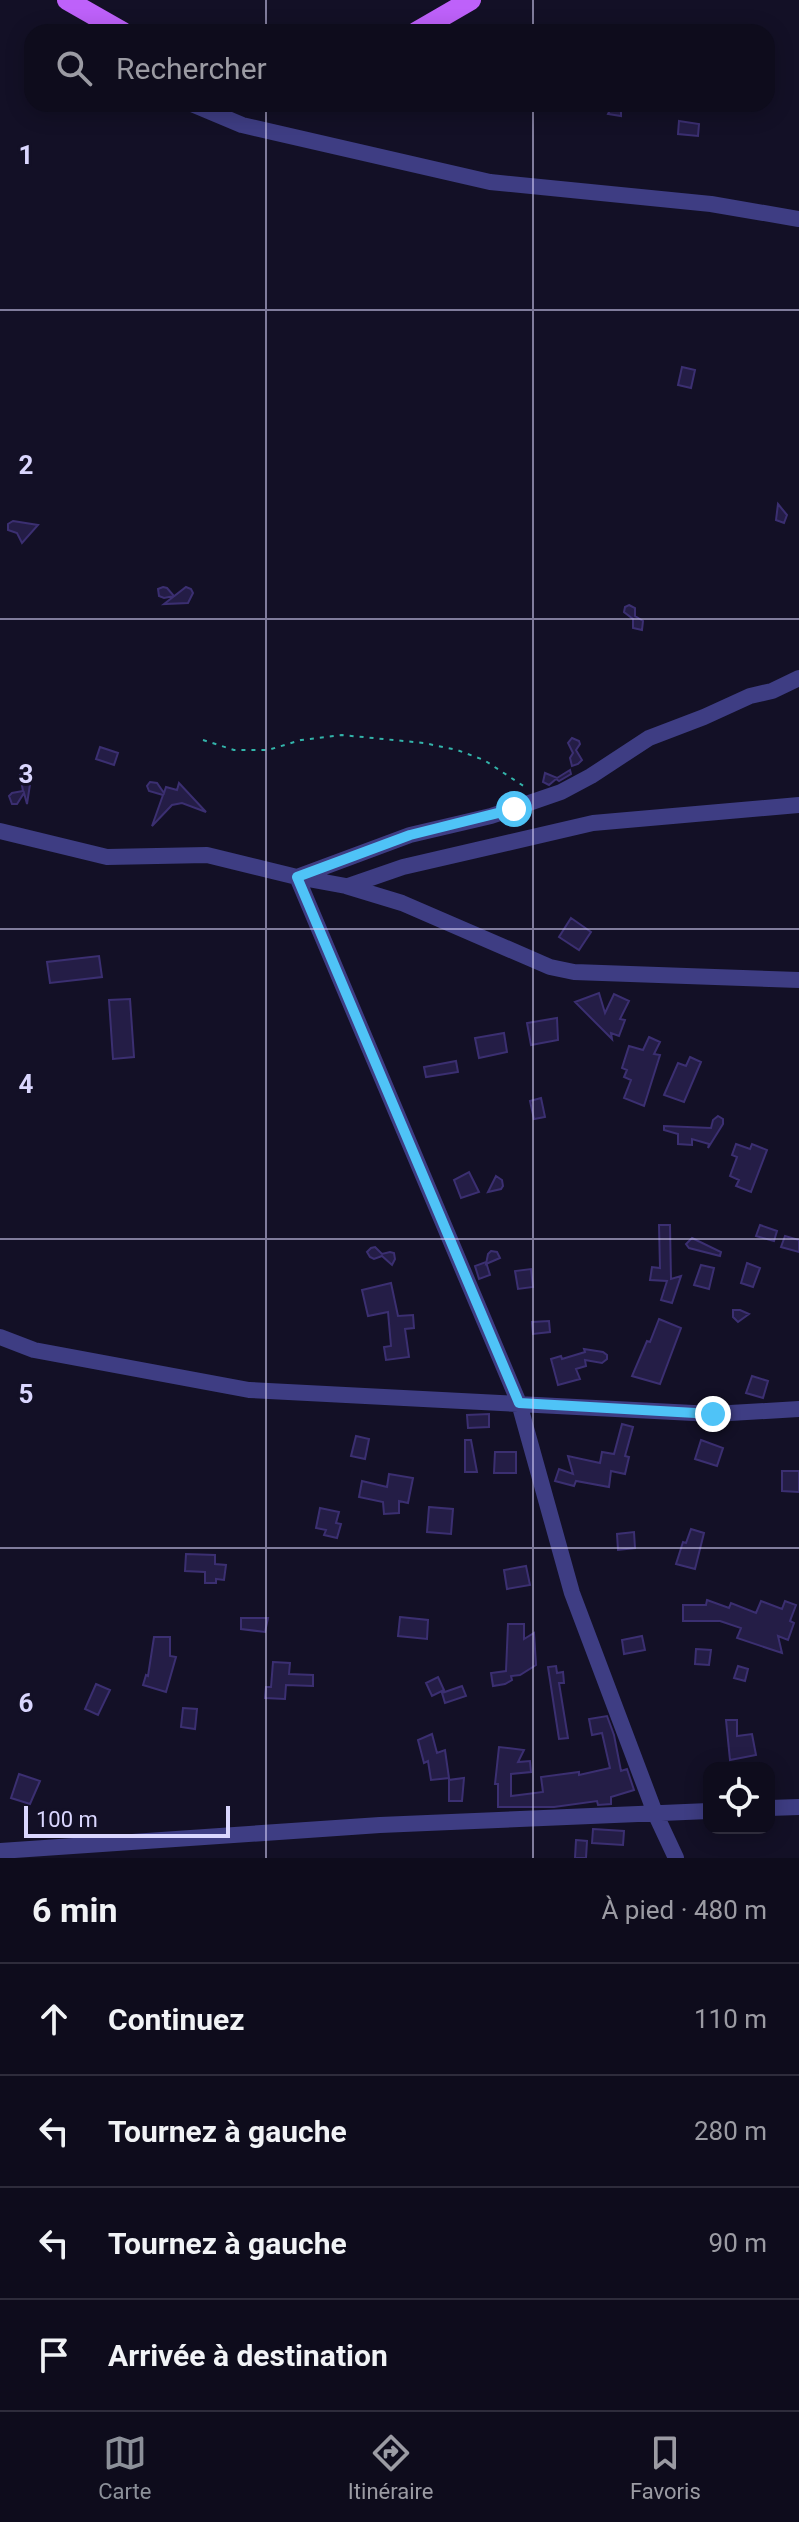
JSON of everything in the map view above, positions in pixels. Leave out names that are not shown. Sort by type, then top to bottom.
[{"type":"main road","points":[[430,24],[471,0]]},
{"type":"main road","points":[[68,2],[108,24]]},
{"type":"street","points":[[68,2],[94,24]]},
{"type":"street","points":[[211,112],[242,125],[490,182],[711,204],[799,219]]},
{"type":"street","points":[[297,877],[410,835],[491,816],[561,792],[649,738],[799,678]]},
{"type":"street","points":[[346,886],[403,867],[593,823],[799,805]]},
{"type":"street","points":[[0,831],[107,857],[207,855],[346,886],[402,903],[550,967],[574,972],[799,980]]},
{"type":"street","points":[[297,877],[519,1403],[572,1593],[655,1813],[676,1858]]},
{"type":"street","points":[[0,1337],[34,1350],[249,1390],[713,1414],[799,1409]]},
{"type":"street","points":[[775,1808],[799,1807]]},
{"type":"street","points":[[0,1851],[380,1825],[703,1811]]},
{"type":"path","points":[[203,740],[234,750],[268,750],[301,740],[342,735],[424,743],[484,760],[528,788]]},
{"type":"building","points":[[679,121],[699,124],[698,136],[678,134]]},
{"type":"building","points":[[682,367],[695,370],[691,388],[678,385]]},
{"type":"building","points":[[778,504],[787,515],[784,523],[776,520]]},
{"type":"building","points":[[13,521],[38,525],[22,543],[17,533],[8,530],[8,524]]},
{"type":"building","points":[[163,587],[174,596],[159,596],[158,589]]},
{"type":"building","points":[[186,587],[193,593],[188,603],[164,604]]},
{"type":"building","points":[[629,605],[635,608],[635,616],[643,621],[642,630],[633,628],[633,619],[624,612]]},
{"type":"building","points":[[572,738],[579,741],[576,750],[582,760],[572,766],[570,758],[573,753],[568,743]]},
{"type":"building","points":[[100,747],[118,753],[114,765],[96,759]]},
{"type":"building","points":[[570,770],[571,774],[559,781],[556,779],[549,785],[543,782],[545,773],[557,778]]},
{"type":"building","points":[[26,772],[31,778],[27,804],[24,793],[17,804],[12,804],[9,796],[23,791],[20,775]]},
{"type":"building","points":[[150,782],[157,783],[164,793],[166,787],[177,790],[179,783],[206,812],[182,803],[172,805],[152,826],[163,795],[149,791],[147,786]]},
{"type":"building","points":[[571,918],[591,932],[579,950],[559,937]]},
{"type":"building","points":[[99,956],[102,977],[50,983],[47,962]]},
{"type":"building","points":[[599,993],[605,1013],[614,994],[629,1001],[620,1019],[625,1020],[619,1036],[611,1033],[612,1039],[575,1002]]},
{"type":"building","points":[[130,999],[134,1057],[113,1059],[109,1000]]},
{"type":"building","points":[[557,1018],[558,1040],[531,1045],[527,1023]]},
{"type":"building","points":[[504,1033],[507,1052],[479,1058],[475,1038]]},
{"type":"building","points":[[649,1037],[660,1042],[654,1054],[660,1055],[644,1106],[624,1098],[631,1080],[624,1077],[627,1070],[622,1068],[629,1046],[643,1050]]},
{"type":"building","points":[[690,1057],[701,1062],[684,1102],[664,1095],[678,1063],[686,1066]]},
{"type":"building","points":[[456,1061],[458,1072],[426,1077],[424,1067]]},
{"type":"building","points":[[541,1098],[545,1117],[534,1119],[530,1101]]},
{"type":"building","points":[[718,1116],[723,1119],[723,1124],[708,1148],[709,1144],[692,1139],[692,1145],[678,1144],[678,1134],[664,1130],[664,1126],[711,1128]]},
{"type":"building","points":[[736,1144],[750,1149],[752,1144],[767,1150],[751,1192],[736,1186],[739,1180],[730,1176],[737,1157],[732,1155]]},
{"type":"building","points":[[469,1172],[479,1192],[461,1198],[454,1180]]},
{"type":"building","points":[[496,1176],[502,1180],[503,1186],[488,1192]]},
{"type":"building","points":[[659,1225],[670,1225],[671,1279],[681,1276],[672,1303],[661,1300],[667,1281],[650,1280],[652,1267],[660,1268]]},
{"type":"building","points":[[760,1225],[777,1231],[774,1241],[756,1236]]},
{"type":"building","points":[[785,1236],[799,1240],[799,1252],[781,1247]]},
{"type":"building","points":[[692,1238],[721,1252],[720,1256],[689,1248],[686,1244]]},
{"type":"building","points":[[375,1247],[382,1254],[394,1253],[392,1265],[382,1256],[370,1257],[367,1252]]},
{"type":"building","points":[[497,1252],[500,1258],[486,1264],[488,1254]]},
{"type":"building","points":[[486,1262],[490,1275],[479,1279],[475,1266]]},
{"type":"building","points":[[747,1263],[760,1268],[753,1287],[741,1283]]},
{"type":"building","points":[[701,1265],[714,1268],[709,1289],[694,1285]]},
{"type":"building","points":[[531,1269],[533,1287],[518,1289],[515,1271]]},
{"type":"building","points":[[391,1283],[398,1316],[413,1315],[414,1328],[405,1329],[409,1357],[386,1360],[384,1347],[391,1346],[388,1312],[368,1316],[362,1290]]},
{"type":"building","points":[[733,1310],[749,1314],[738,1322],[733,1317]]},
{"type":"building","points":[[659,1319],[681,1328],[660,1384],[632,1376]]},
{"type":"building","points":[[549,1321],[550,1332],[533,1334],[532,1322]]},
{"type":"building","points":[[584,1349],[603,1352],[607,1359],[602,1363],[585,1360],[586,1366],[576,1369],[580,1379],[558,1385],[551,1359],[561,1356],[562,1359],[585,1352]]},
{"type":"building","points":[[752,1376],[768,1381],[763,1398],[746,1393]]},
{"type":"building","points":[[489,1414],[489,1427],[468,1428],[467,1415]]},
{"type":"building","points":[[622,1424],[633,1427],[625,1456],[629,1457],[625,1474],[611,1471],[609,1487],[576,1481],[574,1486],[555,1481],[559,1469],[573,1474],[568,1456],[600,1463],[602,1452],[614,1454]]},
{"type":"building","points":[[356,1436],[369,1439],[365,1459],[351,1456]]},
{"type":"building","points":[[465,1440],[471,1440],[477,1472],[465,1472]]},
{"type":"building","points":[[701,1440],[723,1448],[717,1466],[695,1459]]},
{"type":"building","points":[[495,1452],[516,1452],[516,1473],[494,1473]]},
{"type":"building","points":[[782,1471],[799,1471],[799,1492],[782,1491]]},
{"type":"building","points":[[389,1474],[413,1478],[408,1503],[399,1501],[399,1513],[384,1514],[383,1502],[359,1497],[362,1481],[387,1487]]},
{"type":"building","points":[[429,1507],[453,1509],[451,1534],[427,1532]]},
{"type":"building","points":[[320,1508],[339,1512],[336,1523],[341,1524],[337,1538],[324,1535],[326,1530],[316,1528]]},
{"type":"building","points":[[691,1529],[704,1533],[695,1569],[676,1564]]},
{"type":"building","points":[[634,1532],[635,1548],[618,1550],[617,1534]]},
{"type":"building","points":[[186,1554],[215,1555],[215,1564],[226,1565],[224,1580],[205,1583],[205,1572],[185,1571]]},
{"type":"building","points":[[526,1566],[530,1585],[507,1589],[504,1570]]},
{"type":"building","points":[[707,1600],[729,1608],[731,1603],[756,1613],[761,1601],[782,1609],[785,1601],[796,1605],[788,1640],[778,1636],[782,1653],[737,1638],[741,1628],[720,1621],[683,1621],[683,1605],[706,1605]]},
{"type":"building","points":[[400,1617],[428,1620],[427,1639],[398,1636]]},
{"type":"building","points":[[241,1618],[268,1618],[265,1632],[241,1629]]},
{"type":"building","points":[[508,1624],[524,1624],[524,1639],[534,1633],[536,1665],[520,1675],[511,1676],[512,1680],[505,1684],[493,1686],[491,1673],[506,1671]]},
{"type":"building","points":[[642,1636],[645,1650],[624,1654],[622,1640]]},
{"type":"building","points":[[154,1637],[170,1637],[170,1656],[176,1657],[166,1692],[143,1685],[148,1676]]},
{"type":"building","points":[[696,1649],[711,1650],[709,1665],[695,1664]]},
{"type":"building","points":[[273,1662],[290,1663],[289,1674],[313,1675],[313,1686],[286,1685],[285,1699],[265,1698],[266,1687],[271,1687]]},
{"type":"building","points":[[556,1666],[557,1673],[563,1672],[564,1683],[559,1683],[568,1738],[559,1739],[548,1667]]},
{"type":"building","points":[[738,1666],[748,1669],[745,1681],[734,1678]]},
{"type":"building","points":[[438,1677],[444,1690],[432,1696],[426,1683]]},
{"type":"building","points":[[96,1684],[110,1690],[98,1715],[85,1709]]},
{"type":"building","points":[[462,1686],[466,1696],[445,1703],[442,1693]]},
{"type":"building","points":[[183,1708],[197,1709],[195,1729],[181,1727]]},
{"type":"building","points":[[607,1716],[621,1771],[627,1769],[634,1790],[611,1797],[611,1804],[598,1805],[597,1801],[554,1807],[498,1807],[498,1784],[495,1784],[499,1747],[524,1750],[518,1762],[530,1761],[531,1772],[511,1774],[511,1796],[543,1792],[541,1777],[579,1772],[579,1775],[610,1768],[602,1733],[592,1735],[589,1719]]},
{"type":"building","points":[[726,1720],[737,1720],[737,1736],[752,1734],[756,1755],[730,1760]]},
{"type":"building","points":[[432,1734],[437,1753],[445,1750],[449,1778],[431,1780],[428,1761],[424,1763],[418,1740]]},
{"type":"building","points":[[19,1774],[40,1781],[30,1804],[11,1798]]},
{"type":"building","points":[[464,1778],[462,1801],[449,1801],[449,1780]]},
{"type":"building","points":[[593,1829],[624,1831],[623,1845],[592,1843]]},
{"type":"building","points":[[576,1840],[587,1841],[586,1858],[575,1858]]},
{"type":"route","points":[[514,809],[410,835],[297,877],[519,1403],[713,1414]]}]
